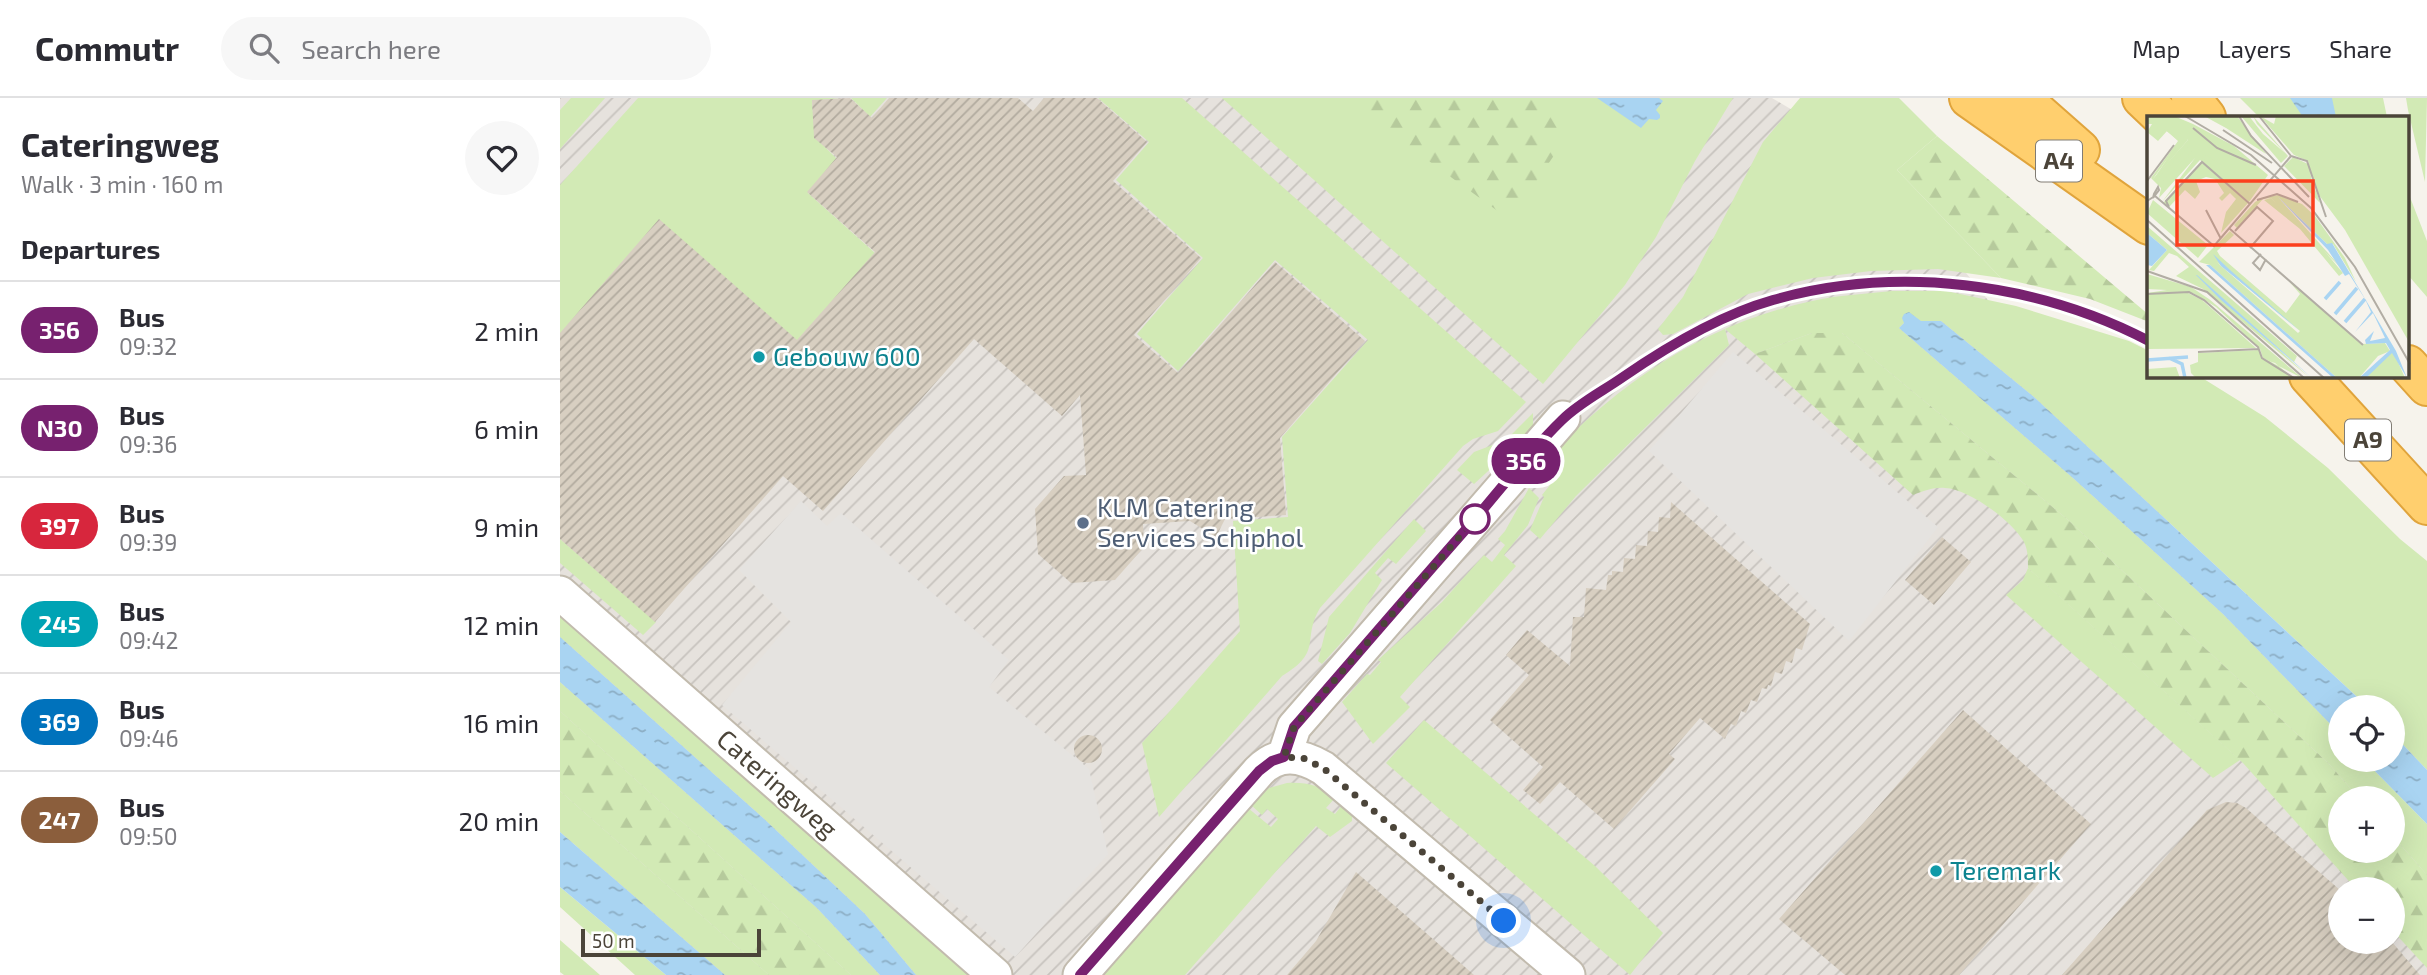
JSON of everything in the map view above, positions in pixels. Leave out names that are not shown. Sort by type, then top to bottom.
[{"type":"highway","name":"A4","points":[[1969,98],[2147,224]]},
{"type":"highway","points":[[2021,98],[2147,216]]},
{"type":"highway","points":[[2143,98],[2161,116]]},
{"type":"highway","points":[[2191,98],[2205,116]]},
{"type":"highway","points":[[2410,367],[2427,386]]},
{"type":"highway","name":"A9","points":[[2311,378],[2427,505]]},
{"type":"street","points":[[1284,757],[1294,727],[1563,418]]},
{"type":"street","name":"Cateringweg","points":[[560,593],[995,975]]},
{"type":"street","points":[[1080,975],[1259,771],[1272,761],[1284,757],[1311,760],[1323,768],[1568,975]]},
{"type":"shaded area","points":[[560,98],[1772,98],[1873,158],[2328,720],[2328,772],[2356,772],[2375,786],[2328,786],[2328,863],[2405,863],[2405,816],[2427,843],[2427,975],[719,975],[560,831]]},
{"type":"shaded area","points":[[1733,352],[1938,527],[1849,641],[1649,451]]},
{"type":"shaded area","points":[[801,501],[827,526],[841,513],[1009,660],[989,687],[1089,769],[1108,854],[1015,957],[722,705],[791,622],[739,570]]},
{"type":"green space","points":[[571,98],[605,98],[560,149],[560,110]]},
{"type":"green space","points":[[638,98],[840,98],[812,101],[815,137],[837,159],[808,193],[875,253],[798,341],[560,334],[560,185]]},
{"type":"green space","points":[[851,98],[887,98],[870,117]]},
{"type":"green space","points":[[1098,98],[1182,98],[1526,402],[1498,431],[1473,439],[1463,446],[1320,608],[1312,629],[1310,645],[1303,659],[1282,676],[1159,817],[1142,743],[1240,631],[1233,521],[1288,517],[1282,437],[1368,340],[1275,260],[1178,371],[1137,334],[1203,258],[1116,180],[1149,142]]},
{"type":"green space","points":[[1222,98],[1733,98],[1695,161],[1656,237],[1625,285],[1543,384]]},
{"type":"green space","points":[[1342,98],[1536,98],[1574,126],[1510,220]]},
{"type":"green space","points":[[1800,98],[1899,98],[1937,136],[1897,170],[2001,278],[1938,269],[1871,271],[1813,278],[1748,294],[1673,334],[1663,335],[1658,329],[1683,297],[1763,142]]},
{"type":"green space","points":[[2240,98],[2383,98],[2387,116],[2258,116]]},
{"type":"green space","points":[[2406,98],[2427,98],[2425,182],[2410,116]]},
{"type":"green space","points":[[1937,136],[2147,313],[2147,321],[2090,299],[2001,278],[1897,170]]},
{"type":"green space","points":[[2410,197],[2427,241],[2427,297],[2410,277]]},
{"type":"green space","points":[[1892,291],[1946,291],[2016,306],[2129,341],[2147,350],[2147,378],[2202,378],[2265,417],[2328,468],[2400,539],[2427,561],[2427,770],[2405,747],[2405,695],[2355,695],[2034,397],[1941,321],[1904,323],[1899,328],[2073,478],[2223,614],[2328,722],[2328,763],[2067,519],[1842,333],[1812,333],[1755,354],[1725,329],[1770,312],[1822,299]]},
{"type":"green space","points":[[1725,329],[1729,345],[1576,496],[1540,539],[1530,530],[1544,497],[1542,495],[1550,485],[1535,471],[1595,413],[1627,387],[1660,364]]},
{"type":"green space","points":[[1812,333],[1842,333],[2067,519],[2328,763],[2328,772],[2336,772],[2348,786],[2328,786],[2328,858],[2243,763],[2028,568],[2025,545],[2000,516],[1977,500],[1955,490],[1937,488],[1913,495],[1755,354]]},
{"type":"green space","points":[[1533,413],[1533,429],[1514,454],[1510,451],[1474,484],[1457,470],[1474,452],[1506,440]]},
{"type":"green space","points":[[1529,488],[1539,498],[1528,525],[1504,555],[1516,566],[1400,697],[1410,707],[1373,744],[1342,702],[1367,674],[1370,675],[1381,662],[1378,660],[1442,602],[1484,555],[1492,562],[1505,545],[1498,539]]},
{"type":"green space","points":[[1414,519],[1426,531],[1396,564],[1388,558],[1375,573],[1382,580],[1350,633],[1322,664],[1318,661],[1329,617]]},
{"type":"green space","points":[[560,539],[656,622],[643,635],[560,563]]},
{"type":"green space","points":[[2028,568],[2240,760],[2213,778],[2006,595],[2023,580]]},
{"type":"green space","points":[[560,613],[971,975],[916,975],[865,914],[762,817],[560,637]]},
{"type":"green space","points":[[560,682],[817,908],[880,975],[851,975],[560,711]]},
{"type":"green space","points":[[560,711],[851,975],[769,975],[560,791]]},
{"type":"green space","points":[[1424,720],[1595,866],[1663,933],[1630,975],[1386,763]]},
{"type":"green space","points":[[2336,772],[2376,772],[2390,786],[2348,786]]},
{"type":"green space","points":[[1287,783],[1307,784],[1324,790],[1335,798],[1326,808],[1335,814],[1342,805],[1352,814],[1352,821],[1330,837],[1316,826],[1185,975],[1104,975],[1248,808],[1271,827],[1278,819],[1267,809],[1262,815],[1251,805],[1269,788]]},
{"type":"green space","points":[[560,791],[769,975],[725,975],[560,832]]},
{"type":"green space","points":[[2405,802],[2427,824],[2427,875],[2405,850]]},
{"type":"green space","points":[[2405,850],[2427,875],[2427,968],[2405,944],[2405,877],[2345,877],[2333,863],[2405,863]]},
{"type":"green space","points":[[560,887],[666,975],[635,975],[560,907]]},
{"type":"green space","points":[[560,940],[600,975],[564,975],[560,972]]},
{"type":"water","points":[[1597,98],[1659,98],[1663,101],[1656,110],[1660,118],[1649,119],[1641,128]]},
{"type":"water","points":[[2290,98],[2332,98],[2336,116],[2302,116]]},
{"type":"water","points":[[1909,312],[1921,321],[1941,321],[2034,397],[2355,695],[2328,695],[2328,722],[2223,614],[2073,478],[1899,328],[1904,323],[1904,314]]},
{"type":"water","points":[[560,637],[762,817],[865,914],[916,975],[880,975],[817,908],[560,682]]},
{"type":"water","points":[[2405,747],[2427,770],[2427,824],[2405,802],[2405,786],[2390,786],[2376,772],[2405,772]]},
{"type":"water","points":[[560,832],[725,975],[666,975],[560,887]]},
{"type":"building","name":"Gebouw 600","points":[[850,98],[872,118],[889,98],[1018,98],[1033,111],[1044,98],[1097,98],[1147,142],[1113,181],[1201,258],[1134,335],[1178,373],[1275,262],[1365,341],[1280,438],[1286,515],[1225,519],[1216,537],[1190,521],[1143,524],[1144,547],[1115,580],[1071,583],[1038,554],[1035,509],[1064,476],[1086,475],[1080,395],[1062,416],[974,339],[823,511],[783,476],[655,622],[560,539],[560,333],[659,219],[797,340],[875,252],[807,192],[837,157],[814,138],[812,100]]},
{"type":"building","points":[[1671,502],[1810,624],[1802,650],[1796,648],[1792,663],[1786,661],[1782,674],[1775,672],[1771,686],[1762,688],[1757,702],[1751,700],[1746,713],[1741,711],[1736,726],[1731,724],[1725,739],[1700,718],[1669,754],[1675,759],[1614,829],[1560,782],[1540,804],[1523,790],[1543,767],[1490,720],[1529,675],[1506,655],[1527,630],[1570,666],[1573,617],[1584,617],[1586,588],[1606,590],[1608,575],[1612,575],[1612,571],[1623,572],[1624,558],[1635,559],[1636,545],[1647,546],[1648,531],[1658,532],[1659,517],[1670,518]]},
{"type":"building","points":[[1942,537],[1971,562],[1934,605],[1905,580]]},
{"type":"building","name":"Teremark","points":[[1963,710],[2091,824],[1959,975],[1845,975],[1779,919]]},
{"type":"building","points":[[1088,735],[1098,739],[1102,749],[1098,759],[1088,763],[1078,759],[1074,749],[1078,739]]},
{"type":"building","points":[[2226,802],[2237,803],[2246,808],[2328,880],[2328,954],[2402,954],[2420,975],[2062,975],[2207,810]]},
{"type":"building","points":[[1356,872],[1474,975],[1287,975],[1316,941]]},
{"type":"bus line","name":"356","points":[[1080,975],[1259,771],[1272,761],[1284,757],[1294,727],[1563,418],[1655,355],[1723,320],[1772,300],[1830,287],[1885,282],[1961,285],[2025,296],[2088,315],[2147,340]]},
{"type":"place","name":"Gebouw 600","points":[[759,357]]},
{"type":"place","name":"KLM Catering Services Schiphol","points":[[1083,523]]},
{"type":"place","name":"Teremark","points":[[1936,871]]},
{"type":"route","points":[[1475,519],[1294,727],[1284,757],[1311,760],[1323,768],[1504,921]]}]
